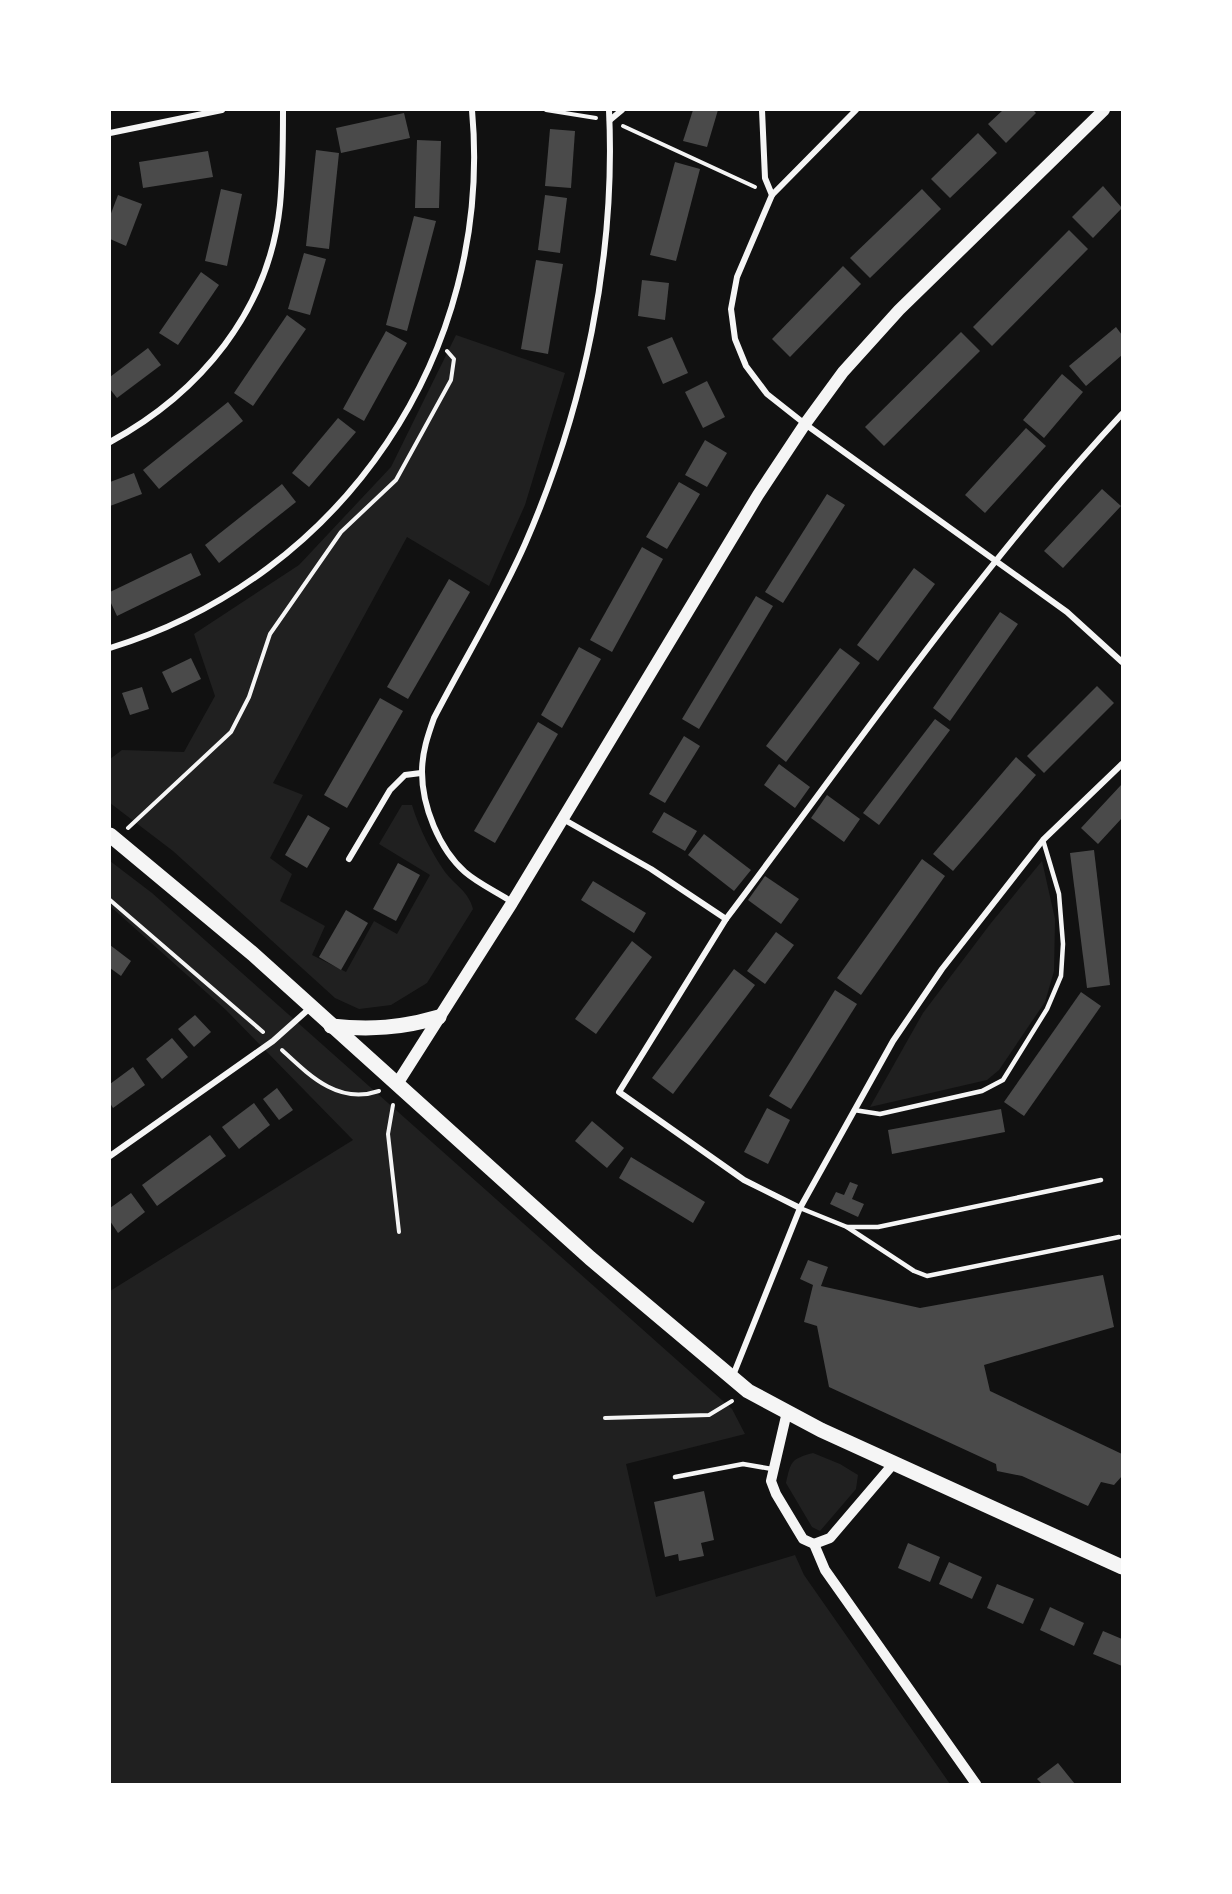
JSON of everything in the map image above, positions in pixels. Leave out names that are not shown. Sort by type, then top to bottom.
[{"type":"main road","points":[[397,1084],[512,903],[667,643],[805,424],[843,372],[899,310],[1104,110]]},
{"type":"main road","points":[[113,837],[253,954],[310,1008],[634,1296],[748,1391],[787,1412],[1122,1567]]},
{"type":"main road","points":[[331,1026],[366,1029],[393,1028],[439,1017]]},
{"type":"street","points":[[110,133],[222,110]]},
{"type":"street","points":[[110,442],[143,424],[185,391],[221,352],[246,314],[268,261],[280,207],[283,110]]},
{"type":"street","points":[[110,648],[140,639],[176,623],[231,594],[275,562],[328,517],[372,466],[415,398],[441,344],[468,245],[474,191],[472,110]]},
{"type":"street","points":[[512,903],[465,872],[445,849],[433,824],[422,773],[424,745],[434,718],[525,545],[561,448],[596,309],[609,211],[609,110]]},
{"type":"street","points":[[610,120],[622,110]]},
{"type":"street","points":[[762,110],[765,178],[772,195]]},
{"type":"street","points":[[856,110],[772,195],[738,277],[731,309],[735,339],[746,366],[767,394],[805,424],[1067,612],[1122,662]]},
{"type":"street","points":[[800,1208],[744,1180],[619,1092],[726,919],[995,561],[1075,465],[1122,414]]},
{"type":"street","points":[[732,1378],[800,1208],[893,1041],[942,969],[1043,840],[1122,764]]},
{"type":"street","points":[[349,859],[390,790],[405,775],[422,773]]},
{"type":"street","points":[[563,819],[651,869],[726,919]]},
{"type":"street","points":[[110,1156],[273,1041],[310,1008]]},
{"type":"street","points":[[787,1412],[772,1469],[771,1481],[776,1494],[804,1539],[814,1544],[825,1569],[976,1785]]},
{"type":"street","points":[[814,1544],[830,1538],[894,1462]]},
{"type":"lane","points":[[854,1110],[880,1114],[982,1091],[1003,1080],[1047,1009],[1062,976],[1064,944],[1059,894],[1043,840]]},
{"type":"lane","points":[[847,1227],[878,1227],[1101,1180]]},
{"type":"lane","points":[[800,1208],[847,1227],[914,1271],[927,1276],[1119,1237]]},
{"type":"lane","points":[[675,1477],[743,1464],[772,1469]]},
{"type":"path","points":[[546,110],[610,120],[772,195]]},
{"type":"path","points":[[113,837],[231,732],[249,697],[270,634],[284,612],[341,532],[396,480],[423,435],[452,380],[454,359],[441,344]]},
{"type":"path","points":[[110,900],[273,1041],[318,1083],[335,1090],[367,1095],[397,1084]]},
{"type":"path","points":[[397,1084],[388,1134],[399,1232]]},
{"type":"path","points":[[605,1418],[710,1415],[748,1391]]},
{"type":"shaded area","points":[[456,335],[565,373],[525,505],[489,586],[407,537],[273,783],[303,795],[270,858],[292,874],[280,901],[325,926],[312,955],[346,972],[374,921],[397,934],[430,875],[379,844],[402,805],[412,805],[435,856],[471,903],[473,909],[427,983],[391,1005],[359,1009],[335,998],[173,851],[110,803],[110,759],[122,750],[184,752],[215,696],[194,634],[299,565],[391,467]]},
{"type":"shaded area","points":[[110,861],[152,893],[732,1409],[745,1434],[626,1464],[656,1597],[795,1555],[804,1575],[950,1784],[110,1784],[110,1291],[353,1140],[226,1010],[110,906]]},
{"type":"shaded area","points":[[1042,861],[1055,919],[1054,971],[1045,1002],[999,1070],[987,1080],[870,1107],[923,1013],[991,923]]},
{"type":"shaded area","points":[[813,1453],[840,1464],[858,1475],[856,1489],[820,1531],[812,1527],[786,1483],[793,1462]]},
{"type":"building","points":[[693,110],[718,110],[707,147],[683,141]]},
{"type":"building","points":[[1003,110],[1033,110],[1036,113],[1006,143],[988,124]]},
{"type":"building","points":[[404,113],[410,138],[341,153],[336,128]]},
{"type":"building","points":[[550,129],[575,131],[571,188],[545,186]]},
{"type":"building","points":[[978,133],[997,153],[950,198],[931,179]]},
{"type":"building","points":[[417,140],[441,141],[439,208],[415,208]]},
{"type":"building","points":[[316,150],[339,153],[329,249],[306,246]]},
{"type":"building","points":[[208,151],[213,177],[143,188],[139,162]]},
{"type":"building","points":[[675,162],[700,169],[676,261],[650,255]]},
{"type":"building","points":[[1103,186],[1122,208],[1093,238],[1072,217]]},
{"type":"building","points":[[221,189],[242,194],[227,266],[205,261]]},
{"type":"building","points":[[922,189],[941,209],[870,278],[850,258]]},
{"type":"building","points":[[118,195],[142,204],[126,246],[110,239],[110,216]]},
{"type":"building","points":[[545,195],[567,198],[560,253],[538,250]]},
{"type":"building","points":[[414,216],[436,221],[407,331],[386,325]]},
{"type":"building","points":[[1069,230],[1088,249],[992,346],[973,327]]},
{"type":"building","points":[[304,253],[326,259],[310,315],[288,309]]},
{"type":"building","points":[[536,260],[563,264],[548,354],[521,349]]},
{"type":"building","points":[[843,266],[861,284],[790,357],[772,339]]},
{"type":"building","points":[[201,272],[219,285],[178,345],[159,333]]},
{"type":"building","points":[[642,280],[669,283],[665,320],[638,316]]},
{"type":"building","points":[[287,315],[306,329],[253,406],[234,393]]},
{"type":"building","points":[[1116,327],[1122,335],[1122,355],[1086,386],[1069,366]]},
{"type":"building","points":[[386,331],[407,343],[364,421],[343,409]]},
{"type":"building","points":[[961,332],[980,351],[884,446],[865,427]]},
{"type":"building","points":[[672,337],[688,373],[663,384],[647,347]]},
{"type":"building","points":[[148,348],[161,365],[117,398],[110,389],[110,377]]},
{"type":"building","points":[[1062,374],[1083,392],[1044,438],[1023,420]]},
{"type":"building","points":[[707,381],[725,417],[703,428],[685,392]]},
{"type":"building","points":[[228,402],[243,421],[159,489],[143,470]]},
{"type":"building","points":[[338,418],[356,432],[309,487],[292,473]]},
{"type":"building","points":[[1026,428],[1046,446],[985,513],[965,495]]},
{"type":"building","points":[[705,440],[727,453],[707,487],[685,475]]},
{"type":"building","points":[[134,473],[142,494],[110,506],[110,482]]},
{"type":"building","points":[[679,482],[700,494],[667,549],[646,537]]},
{"type":"building","points":[[282,484],[296,502],[219,563],[205,545]]},
{"type":"building","points":[[1102,489],[1121,506],[1063,568],[1044,551]]},
{"type":"building","points":[[827,494],[845,505],[783,603],[765,592]]},
{"type":"building","points":[[642,547],[663,559],[612,652],[590,640]]},
{"type":"building","points":[[191,553],[201,575],[117,616],[110,601],[110,592]]},
{"type":"building","points":[[914,568],[935,584],[878,661],[857,645]]},
{"type":"building","points":[[449,579],[470,592],[408,699],[387,687]]},
{"type":"building","points":[[756,596],[773,606],[699,729],[682,719]]},
{"type":"building","points":[[1000,612],[1018,624],[950,721],[933,708]]},
{"type":"building","points":[[579,647],[601,659],[562,728],[541,715]]},
{"type":"building","points":[[840,648],[860,663],[786,762],[766,746]]},
{"type":"building","points":[[191,658],[201,679],[172,693],[162,672]]},
{"type":"building","points":[[1097,686],[1114,703],[1044,773],[1027,756]]},
{"type":"building","points":[[142,687],[149,709],[130,715],[122,693]]},
{"type":"building","points":[[380,698],[403,711],[347,808],[324,795]]},
{"type":"building","points":[[935,719],[950,730],[879,825],[863,813]]},
{"type":"building","points":[[538,722],[558,734],[495,843],[474,831]]},
{"type":"building","points":[[684,736],[700,746],[665,803],[649,794]]},
{"type":"building","points":[[1016,757],[1036,775],[953,871],[933,854]]},
{"type":"building","points":[[779,764],[810,787],[795,808],[764,785]]},
{"type":"building","points":[[1122,784],[1122,818],[1098,844],[1081,828]]},
{"type":"building","points":[[827,795],[860,819],[844,842],[811,818]]},
{"type":"building","points":[[664,812],[697,831],[685,851],[652,832]]},
{"type":"building","points":[[308,815],[330,828],[307,868],[285,855]]},
{"type":"building","points":[[704,834],[751,870],[734,891],[688,855]]},
{"type":"building","points":[[1094,850],[1110,985],[1087,988],[1070,853]]},
{"type":"building","points":[[922,859],[945,876],[861,995],[837,978]]},
{"type":"building","points":[[398,863],[420,875],[396,921],[373,909]]},
{"type":"building","points":[[765,876],[799,899],[781,924],[748,900]]},
{"type":"building","points":[[593,881],[646,913],[634,933],[581,900]]},
{"type":"building","points":[[346,910],[368,923],[341,970],[319,957]]},
{"type":"building","points":[[776,932],[794,945],[765,984],[747,971]]},
{"type":"building","points":[[632,941],[652,957],[596,1034],[575,1019]]},
{"type":"building","points":[[110,945],[131,961],[121,976],[110,968]]},
{"type":"building","points":[[734,969],[755,985],[673,1094],[652,1078]]},
{"type":"building","points":[[835,990],[857,1004],[791,1109],[769,1096]]},
{"type":"building","points":[[1081,992],[1101,1006],[1024,1116],[1004,1102]]},
{"type":"building","points":[[195,1015],[211,1032],[194,1047],[178,1029]]},
{"type":"building","points":[[172,1038],[188,1057],[162,1079],[146,1059]]},
{"type":"building","points":[[133,1067],[145,1085],[113,1108],[110,1103],[110,1084]]},
{"type":"building","points":[[277,1088],[293,1110],[279,1120],[263,1099]]},
{"type":"building","points":[[254,1103],[270,1125],[239,1149],[222,1127]]},
{"type":"building","points":[[767,1108],[790,1120],[768,1164],[744,1152]]},
{"type":"building","points":[[1001,1109],[1005,1132],[892,1154],[888,1130]]},
{"type":"building","points":[[592,1121],[624,1148],[607,1168],[575,1141]]},
{"type":"building","points":[[210,1135],[226,1156],[157,1206],[142,1185]]},
{"type":"building","points":[[631,1157],[705,1202],[693,1223],[619,1178]]},
{"type":"building","points":[[850,1182],[858,1185],[852,1199],[864,1204],[858,1217],[830,1204],[836,1192],[844,1195]]},
{"type":"building","points":[[131,1193],[145,1212],[118,1233],[110,1221],[110,1208]]},
{"type":"building","points":[[808,1260],[828,1267],[821,1286],[920,1308],[1103,1275],[1114,1327],[984,1365],[990,1391],[1122,1454],[1122,1476],[1114,1485],[1101,1482],[1088,1506],[1022,1476],[997,1471],[996,1464],[829,1387],[817,1326],[804,1322],[813,1285],[800,1279]]},
{"type":"building","points":[[704,1491],[714,1540],[701,1543],[704,1556],[679,1561],[678,1554],[665,1557],[654,1502]]},
{"type":"building","points":[[908,1543],[940,1557],[930,1582],[898,1568]]},
{"type":"building","points":[[949,1562],[982,1577],[972,1599],[939,1584]]},
{"type":"building","points":[[997,1584],[1034,1599],[1023,1624],[987,1608]]},
{"type":"building","points":[[1050,1607],[1084,1623],[1074,1646],[1040,1630]]},
{"type":"building","points":[[1103,1631],[1122,1639],[1122,1666],[1093,1654]]},
{"type":"building","points":[[1058,1763],[1075,1784],[1042,1784],[1037,1779]]}]
